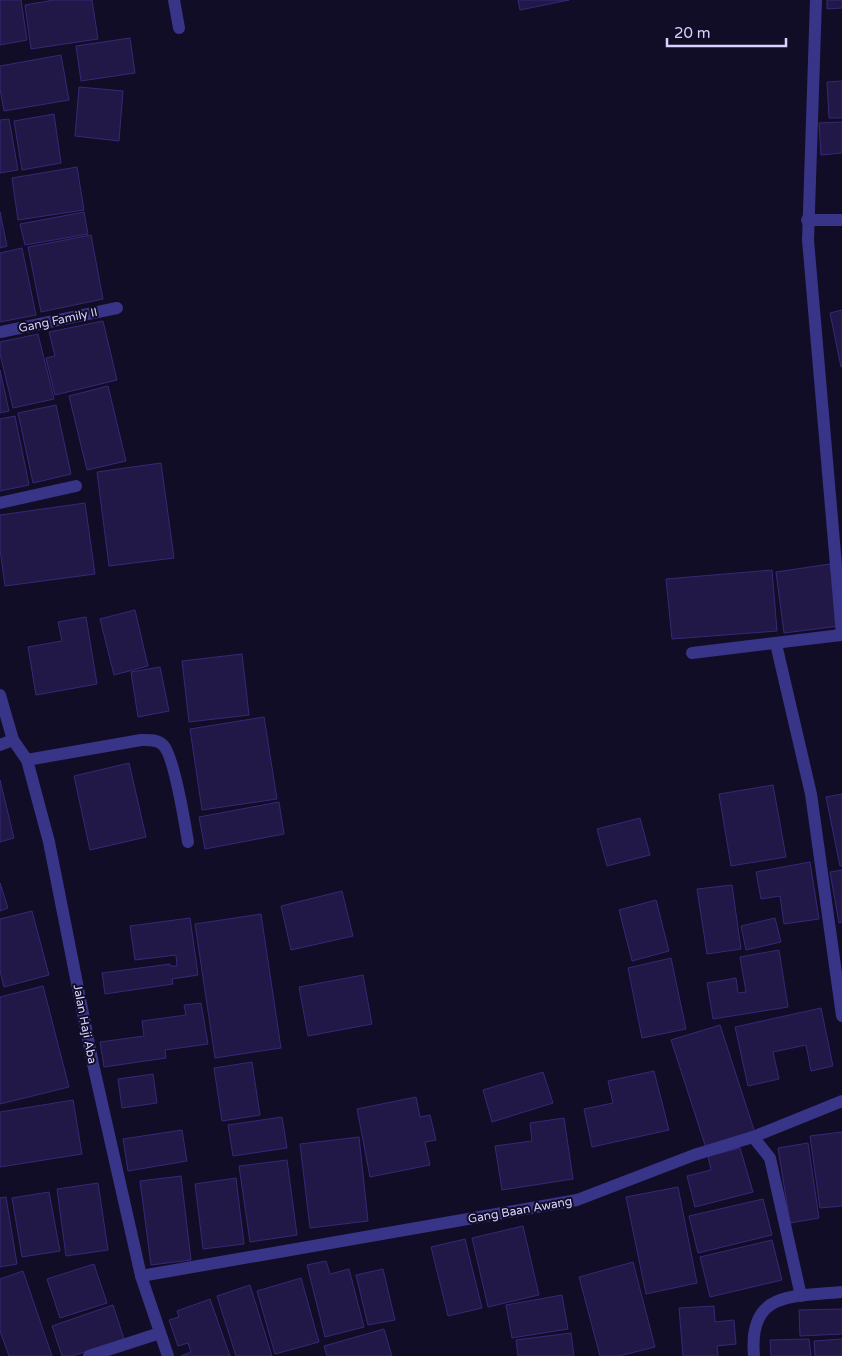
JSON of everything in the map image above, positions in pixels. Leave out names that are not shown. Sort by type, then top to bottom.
[{"type":"street","points":[[174,0],[179,28]]},
{"type":"street","points":[[692,653],[842,635],[807,220],[816,0]]},
{"type":"street","points":[[807,220],[842,220]]},
{"type":"street","name":"Gang Family II","points":[[0,332],[117,308]]},
{"type":"street","points":[[0,503],[76,486]]},
{"type":"street","points":[[776,644],[811,794],[842,1016]]},
{"type":"street","name":"Jalan Haji Aba","points":[[0,696],[13,740],[27,760],[58,881],[93,1064],[141,1276],[168,1356]]},
{"type":"street","points":[[0,745],[13,740]]},
{"type":"street","points":[[27,760],[141,740],[153,740],[164,745],[171,760],[188,842]]},
{"type":"street","name":"Gang Baan Awang","points":[[141,1276],[577,1200],[694,1155],[753,1136],[842,1101]]},
{"type":"street","points":[[753,1136],[770,1158],[801,1296]]},
{"type":"street","points":[[754,1356],[752,1334],[761,1312],[778,1299],[842,1292]]},
{"type":"street","points":[[89,1356],[160,1333]]},
{"type":"building","points":[[0,0],[21,0],[27,40],[0,45]]},
{"type":"building","points":[[54,0],[92,0],[98,39],[31,49],[25,5]]},
{"type":"building","points":[[518,0],[569,0],[520,10]]},
{"type":"building","points":[[827,0],[842,0],[842,8],[827,9]]},
{"type":"building","points":[[130,38],[135,73],[81,81],[76,46]]},
{"type":"building","points":[[61,55],[69,100],[4,111],[0,89],[0,66]]},
{"type":"building","points":[[842,81],[842,118],[829,118],[827,82]]},
{"type":"building","points":[[79,87],[123,91],[119,141],[75,136]]},
{"type":"building","points":[[54,114],[61,163],[22,170],[14,121]]},
{"type":"building","points":[[9,119],[18,170],[0,173],[0,120]]},
{"type":"building","points":[[842,122],[842,153],[821,155],[819,123]]},
{"type":"building","points":[[77,167],[84,210],[18,220],[12,178]]},
{"type":"building","points":[[0,212],[7,246],[0,248]]},
{"type":"building","points":[[84,212],[88,234],[25,245],[20,224]]},
{"type":"building","points":[[91,235],[103,299],[41,312],[28,247]]},
{"type":"building","points":[[22,248],[36,315],[0,322],[0,253]]},
{"type":"building","points":[[842,310],[842,367],[841,367],[830,313]]},
{"type":"building","points":[[103,321],[117,380],[55,395],[46,358],[55,356],[49,332]]},
{"type":"building","points":[[38,334],[54,399],[13,408],[0,354],[0,342]]},
{"type":"building","points":[[0,370],[9,411],[0,413]]},
{"type":"building","points":[[108,386],[126,461],[87,470],[69,396]]},
{"type":"building","points":[[56,405],[71,474],[33,483],[18,413]]},
{"type":"building","points":[[15,416],[29,485],[0,491],[0,419]]},
{"type":"building","points":[[161,463],[174,558],[109,566],[97,472]]},
{"type":"building","points":[[85,503],[95,574],[5,586],[0,549],[0,515]]},
{"type":"building","points":[[830,564],[839,626],[784,633],[776,572]]},
{"type":"building","points":[[772,570],[777,631],[672,639],[666,579]]},
{"type":"building","points":[[135,610],[148,666],[114,675],[100,619]]},
{"type":"building","points":[[86,617],[97,684],[36,695],[28,647],[62,641],[58,622]]},
{"type":"building","points":[[242,654],[249,715],[189,722],[182,661]]},
{"type":"building","points":[[160,667],[169,711],[138,717],[131,672]]},
{"type":"building","points":[[264,717],[277,799],[202,810],[190,729]]},
{"type":"building","points":[[129,763],[146,837],[90,850],[74,776]]},
{"type":"building","points":[[0,780],[14,838],[0,842]]},
{"type":"building","points":[[773,785],[786,857],[731,866],[719,794]]},
{"type":"building","points":[[842,794],[842,866],[840,866],[826,797]]},
{"type":"building","points":[[279,802],[284,834],[205,849],[199,817]]},
{"type":"building","points":[[640,818],[650,855],[607,866],[597,829]]},
{"type":"building","points":[[810,862],[819,919],[784,924],[780,896],[761,899],[756,872]]},
{"type":"building","points":[[842,870],[842,922],[839,923],[830,872]]},
{"type":"building","points":[[0,883],[8,908],[0,911]]},
{"type":"building","points":[[732,885],[741,949],[707,954],[697,889]]},
{"type":"building","points":[[342,891],[353,936],[291,950],[281,906]]},
{"type":"building","points":[[656,900],[669,951],[632,961],[619,910]]},
{"type":"building","points":[[32,911],[49,975],[4,987],[0,971],[0,919]]},
{"type":"building","points":[[261,914],[281,1048],[215,1058],[195,924]]},
{"type":"building","points":[[190,918],[198,975],[172,979],[173,984],[105,994],[102,973],[170,964],[170,966],[177,966],[176,955],[135,960],[130,926]]},
{"type":"building","points":[[775,918],[781,942],[746,950],[741,926]]},
{"type":"building","points":[[779,950],[788,1007],[713,1019],[707,983],[736,978],[738,993],[746,992],[740,957]]},
{"type":"building","points":[[671,958],[686,1029],[642,1038],[628,968]]},
{"type":"building","points":[[363,975],[372,1024],[308,1036],[299,987]]},
{"type":"building","points":[[43,986],[69,1087],[0,1104],[0,997]]},
{"type":"building","points":[[201,1003],[208,1044],[165,1050],[166,1058],[104,1067],[100,1042],[144,1036],[142,1021],[186,1015],[184,1005]]},
{"type":"building","points":[[821,1008],[833,1066],[811,1071],[806,1045],[773,1052],[779,1079],[748,1086],[735,1027]]},
{"type":"building","points":[[720,1025],[755,1133],[706,1148],[671,1040]]},
{"type":"building","points":[[252,1062],[260,1115],[222,1121],[214,1068]]},
{"type":"building","points":[[654,1071],[669,1130],[592,1147],[584,1109],[613,1103],[608,1081]]},
{"type":"building","points":[[543,1072],[553,1103],[492,1122],[483,1090]]},
{"type":"building","points":[[153,1074],[157,1103],[122,1108],[118,1079]]},
{"type":"building","points":[[416,1097],[420,1117],[430,1115],[436,1140],[425,1142],[430,1165],[370,1177],[357,1109]]},
{"type":"building","points":[[73,1100],[82,1154],[0,1167],[0,1112]]},
{"type":"building","points":[[282,1117],[287,1148],[233,1156],[228,1125]]},
{"type":"building","points":[[564,1118],[573,1179],[502,1190],[495,1146],[532,1141],[530,1123]]},
{"type":"building","points":[[182,1130],[187,1161],[128,1171],[123,1139]]},
{"type":"building","points":[[842,1132],[842,1206],[820,1208],[810,1136]]},
{"type":"building","points":[[359,1137],[368,1221],[310,1228],[300,1144]]},
{"type":"building","points":[[808,1143],[819,1218],[790,1223],[778,1148]]},
{"type":"building","points":[[740,1148],[753,1192],[695,1207],[687,1176],[711,1170],[708,1156]]},
{"type":"building","points":[[287,1160],[297,1235],[250,1242],[239,1166]]},
{"type":"building","points":[[181,1176],[191,1260],[151,1265],[140,1181]]},
{"type":"building","points":[[236,1178],[244,1244],[203,1249],[195,1184]]},
{"type":"building","points":[[98,1183],[108,1250],[66,1256],[57,1189]]},
{"type":"building","points":[[678,1187],[697,1283],[646,1294],[626,1197]]},
{"type":"building","points":[[49,1192],[60,1251],[22,1257],[12,1198]]},
{"type":"building","points":[[6,1197],[17,1264],[0,1267],[0,1198]]},
{"type":"building","points":[[763,1199],[772,1235],[698,1253],[689,1216]]},
{"type":"building","points":[[523,1226],[539,1295],[488,1307],[472,1238]]},
{"type":"building","points":[[465,1239],[482,1308],[448,1316],[431,1247]]},
{"type":"building","points":[[772,1240],[782,1280],[710,1297],[700,1257]]},
{"type":"building","points":[[326,1261],[330,1274],[349,1269],[364,1327],[325,1337],[307,1265]]},
{"type":"building","points":[[633,1262],[655,1347],[619,1356],[600,1356],[579,1277]]},
{"type":"building","points":[[94,1264],[107,1303],[60,1318],[47,1279]]},
{"type":"building","points":[[383,1269],[395,1320],[368,1325],[356,1275]]},
{"type":"building","points":[[23,1271],[52,1356],[9,1356],[0,1331],[0,1279]]},
{"type":"building","points":[[301,1278],[319,1342],[275,1354],[257,1291]]},
{"type":"building","points":[[250,1285],[272,1356],[236,1356],[217,1296]]},
{"type":"building","points":[[562,1295],[568,1329],[512,1338],[506,1305]]},
{"type":"building","points":[[210,1299],[230,1356],[181,1356],[191,1352],[188,1343],[178,1346],[169,1320],[179,1317],[177,1311]]},
{"type":"building","points":[[113,1305],[124,1339],[72,1356],[62,1356],[52,1326]]},
{"type":"building","points":[[714,1306],[715,1322],[734,1320],[736,1344],[717,1346],[718,1356],[683,1356],[679,1308]]},
{"type":"building","points":[[842,1309],[842,1334],[800,1336],[799,1310]]},
{"type":"building","points":[[384,1329],[392,1356],[327,1356],[324,1346]]},
{"type":"building","points":[[571,1333],[574,1356],[518,1356],[516,1340]]},
{"type":"building","points":[[809,1339],[811,1356],[771,1356],[770,1340]]},
{"type":"building","points":[[842,1339],[842,1356],[815,1356],[814,1341]]}]
